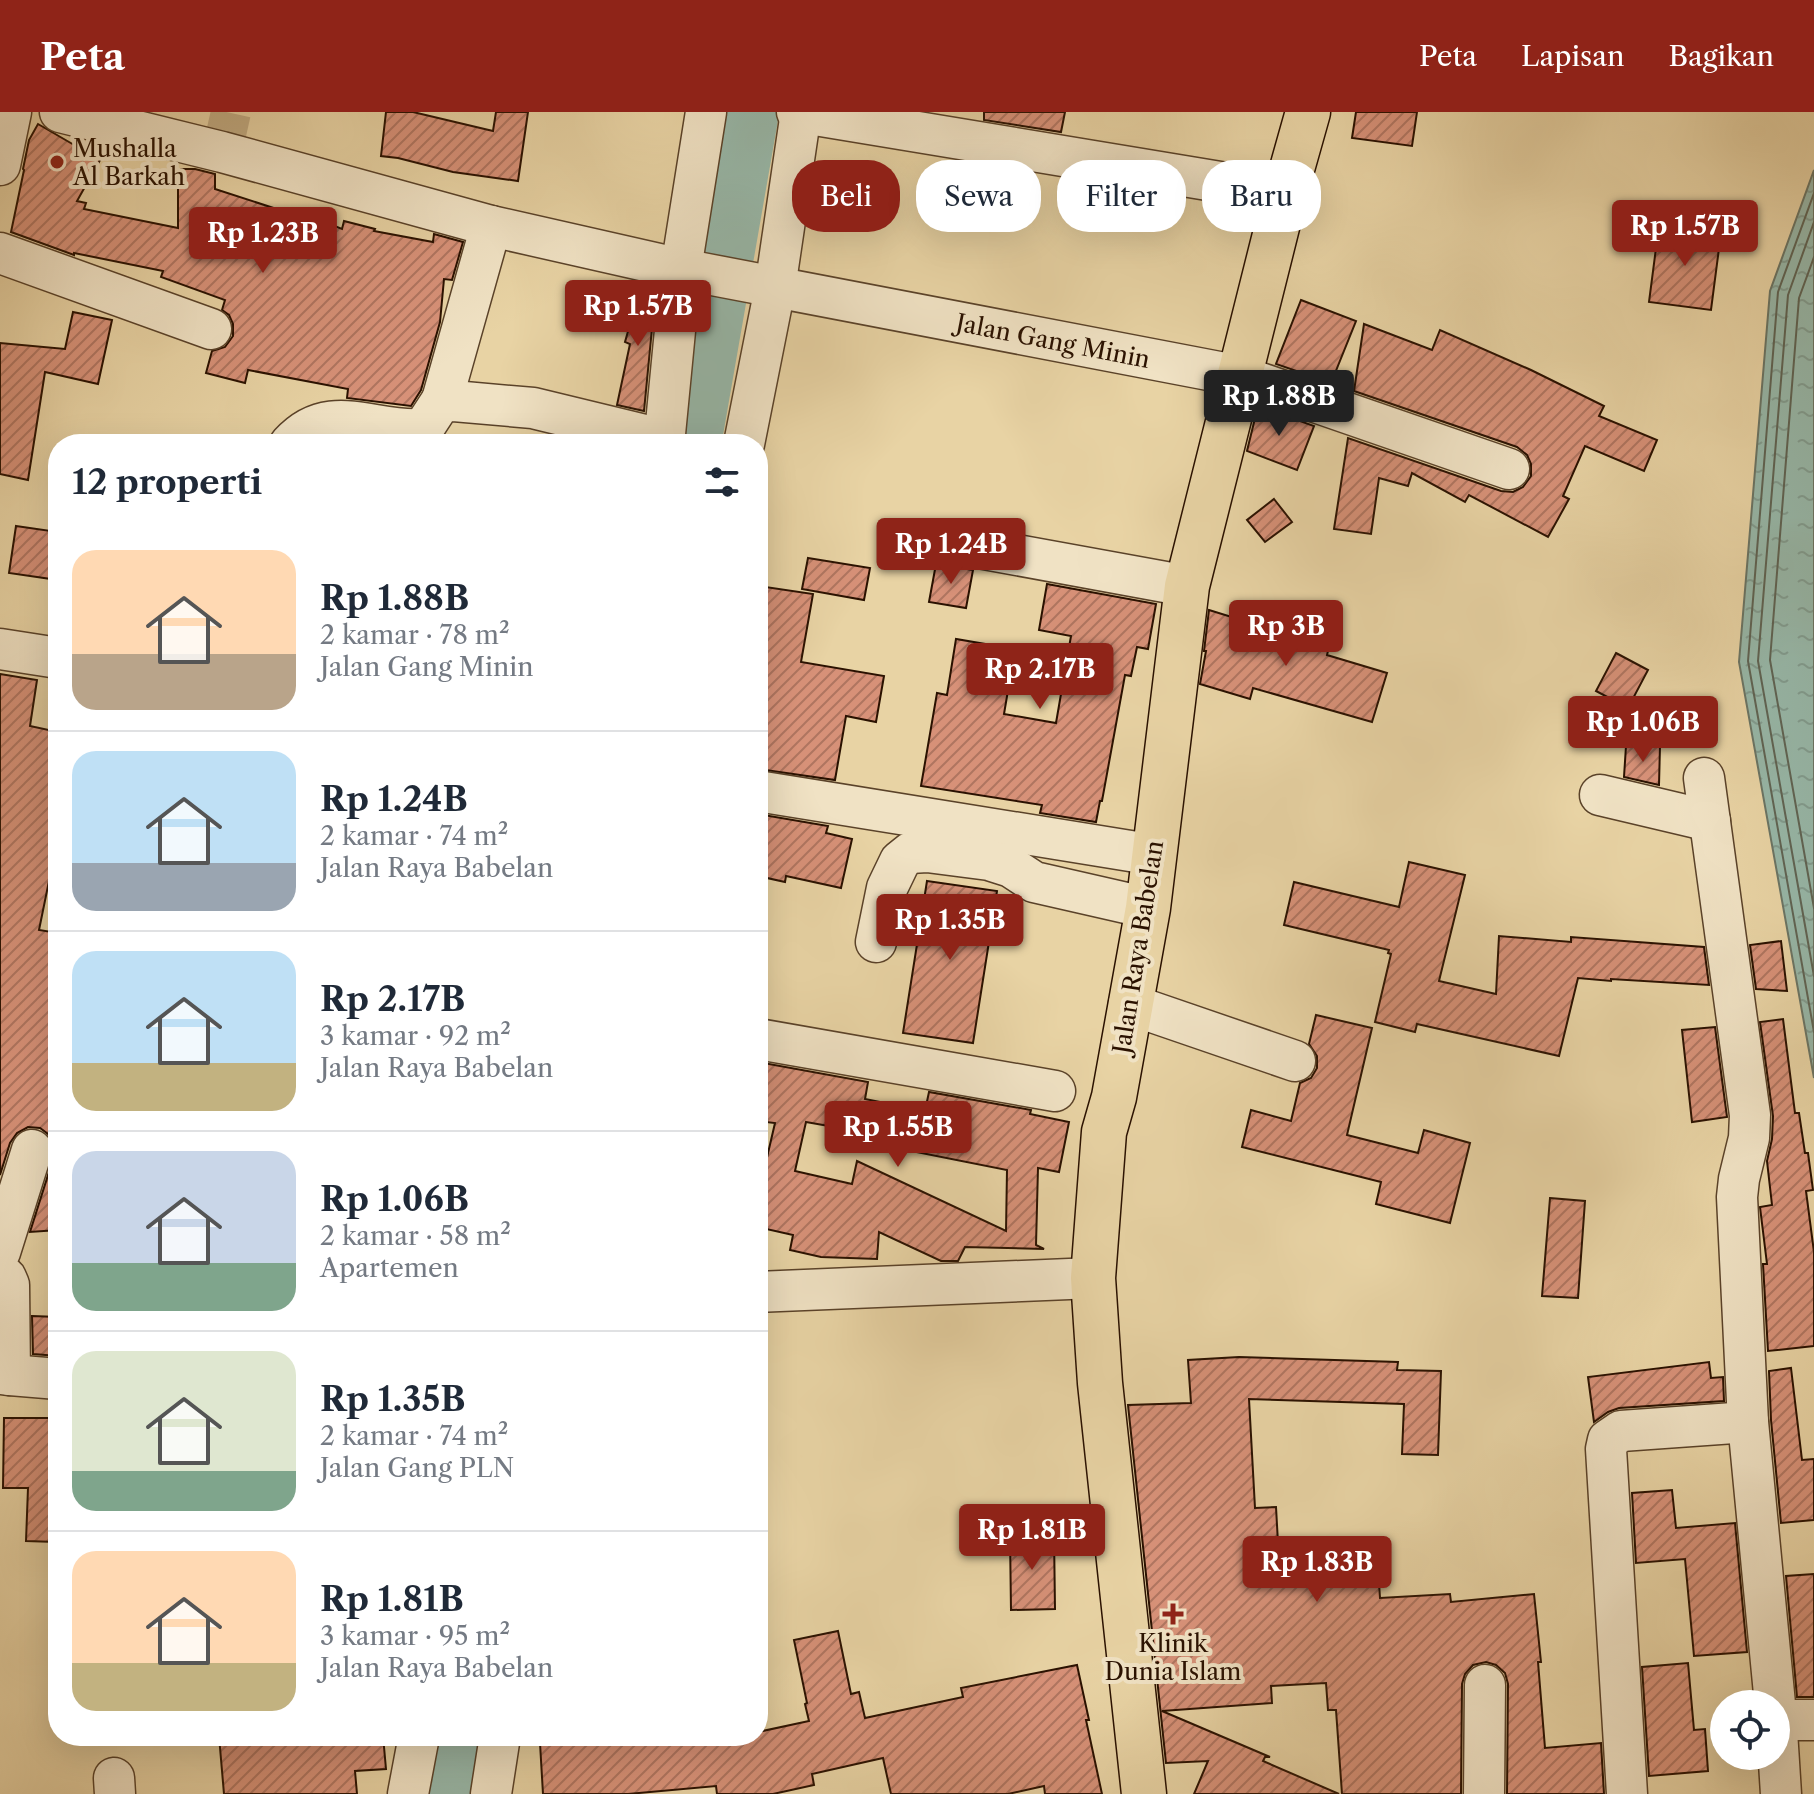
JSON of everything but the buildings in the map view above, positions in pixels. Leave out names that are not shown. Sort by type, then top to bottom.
[{"type":"main road","name":"Jalan Raya Babelan","points":[[1294,160],[1308,112]]},
{"type":"main road","name":"Jalan Raya Babelan","points":[[1144,1794],[1100,1383],[1093,1278],[1104,1132],[1114,1097],[1148,908],[1187,586],[1276,232]]},
{"type":"street","points":[[0,165],[11,112]]},
{"type":"street","name":"Jalan Gang Minin","points":[[60,112],[222,152],[491,226],[692,271],[1240,376],[1509,469]]},
{"type":"street","points":[[666,434],[692,271],[706,112]]},
{"type":"street","points":[[745,434],[766,286],[799,112],[1202,179]]},
{"type":"street","points":[[301,434],[324,422],[342,420],[420,429],[425,426],[442,400],[491,226]]},
{"type":"street","points":[[0,253],[211,329]]},
{"type":"street","points":[[442,400],[533,408],[634,434]]},
{"type":"street","points":[[935,540],[1187,586]]},
{"type":"street","points":[[0,649],[48,656]]},
{"type":"street","points":[[1704,778],[1750,1115],[1749,1138],[1737,1188],[1748,1422],[1774,1690]]},
{"type":"street","points":[[768,793],[1155,855]]},
{"type":"street","points":[[1600,795],[1710,821]]},
{"type":"street","points":[[876,942],[887,888],[900,861],[910,853],[927,852],[989,860],[1011,867],[1034,882],[1148,908]]},
{"type":"street","points":[[1129,1004],[1295,1061]]},
{"type":"street","points":[[768,1041],[1055,1091]]},
{"type":"street","points":[[0,1252],[32,1150]]},
{"type":"street","points":[[0,1277],[6,1278],[9,1285],[5,1375],[48,1378]]},
{"type":"street","points":[[768,1292],[1093,1278]]},
{"type":"street","points":[[1627,1794],[1606,1449],[1608,1440],[1621,1431],[1748,1422]]},
{"type":"street","points":[[1484,1794],[1485,1685]]},
{"type":"street","points":[[1790,1719],[1814,1720]]},
{"type":"street","points":[[408,1794],[417,1746]]},
{"type":"street","points":[[491,1794],[498,1746]]},
{"type":"street","points":[[1779,1770],[1781,1794]]},
{"type":"water","points":[[1814,170],[1814,1078],[1739,662],[1770,291]]},
{"type":"waterway","points":[[693,434],[749,112]]},
{"type":"waterway","points":[[456,1794],[464,1746]]},
{"type":"tunnel","points":[[222,152],[231,112]]},
{"type":"place","name":"Mushalla Al Barkah","points":[[57,162]]},
{"type":"place","name":"Klinik Dunia Islam","points":[[1173,1614]]}]
